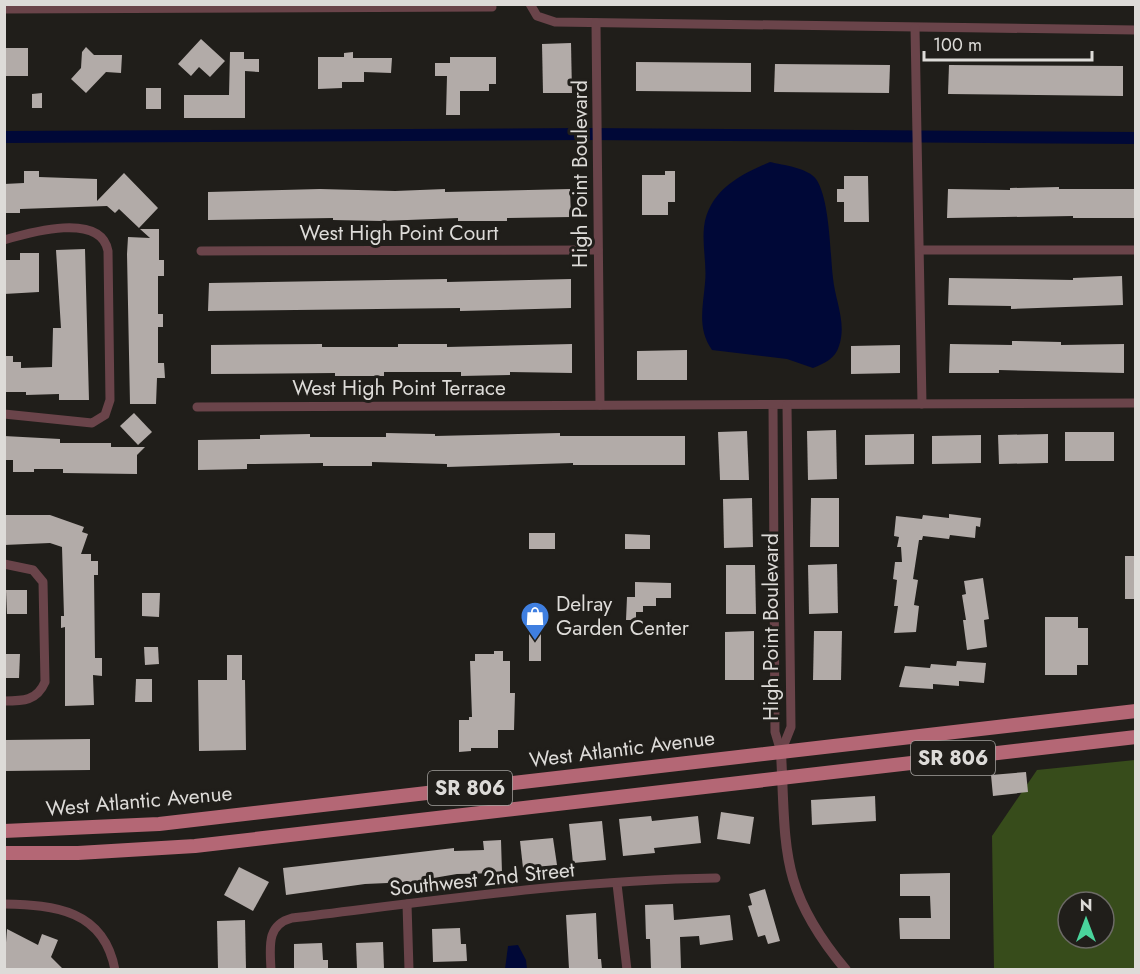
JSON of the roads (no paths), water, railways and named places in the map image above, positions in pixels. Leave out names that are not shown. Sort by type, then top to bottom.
[{"type":"main road","name":"West Atlantic Avenue","points":[[4,831],[159,824],[1136,711]]},
{"type":"main road","name":"West Atlantic Avenue","points":[[4,853],[140,850],[1136,737]]},
{"type":"main road","points":[[420,794],[422,819]]},
{"type":"street","points":[[530,4],[537,15],[544,20],[596,23],[1136,30]]},
{"type":"street","points":[[4,9],[169,6],[492,7]]},
{"type":"street","name":"High Point Boulevard","points":[[596,23],[600,405]]},
{"type":"street","points":[[915,28],[922,404]]},
{"type":"street","points":[[4,240],[50,230],[93,230],[103,237],[108,251],[110,400],[105,414],[92,423],[4,414]]},
{"type":"street","name":"West High Point Court","points":[[201,251],[598,250]]},
{"type":"street","points":[[920,250],[1136,250]]},
{"type":"street","points":[[600,405],[1136,403]]},
{"type":"street","name":"West High Point Terrace","points":[[197,407],[600,405]]},
{"type":"street","name":"High Point Boulevard","points":[[773,405],[775,732],[781,752]]},
{"type":"street","name":"High Point Boulevard","points":[[781,752],[791,727],[787,405]]},
{"type":"street","points":[[4,564],[33,570],[39,576],[44,590],[45,682],[37,695],[23,701],[4,701]]},
{"type":"street","points":[[781,752],[783,834],[794,886],[803,910],[816,933],[846,969]]},
{"type":"street","name":"Southwest 2nd Street","points":[[271,969],[270,947],[273,931],[285,920],[407,904],[617,884],[716,878]]},
{"type":"street","points":[[617,884],[627,969]]},
{"type":"street","points":[[4,904],[52,906],[78,916],[92,926],[104,940],[115,969]]},
{"type":"street","points":[[407,904],[409,969]]},
{"type":"waterway","points":[[4,137],[585,134],[1136,138]]},
{"type":"place","name":"Delray Garden Center","points":[[535,642]]}]
